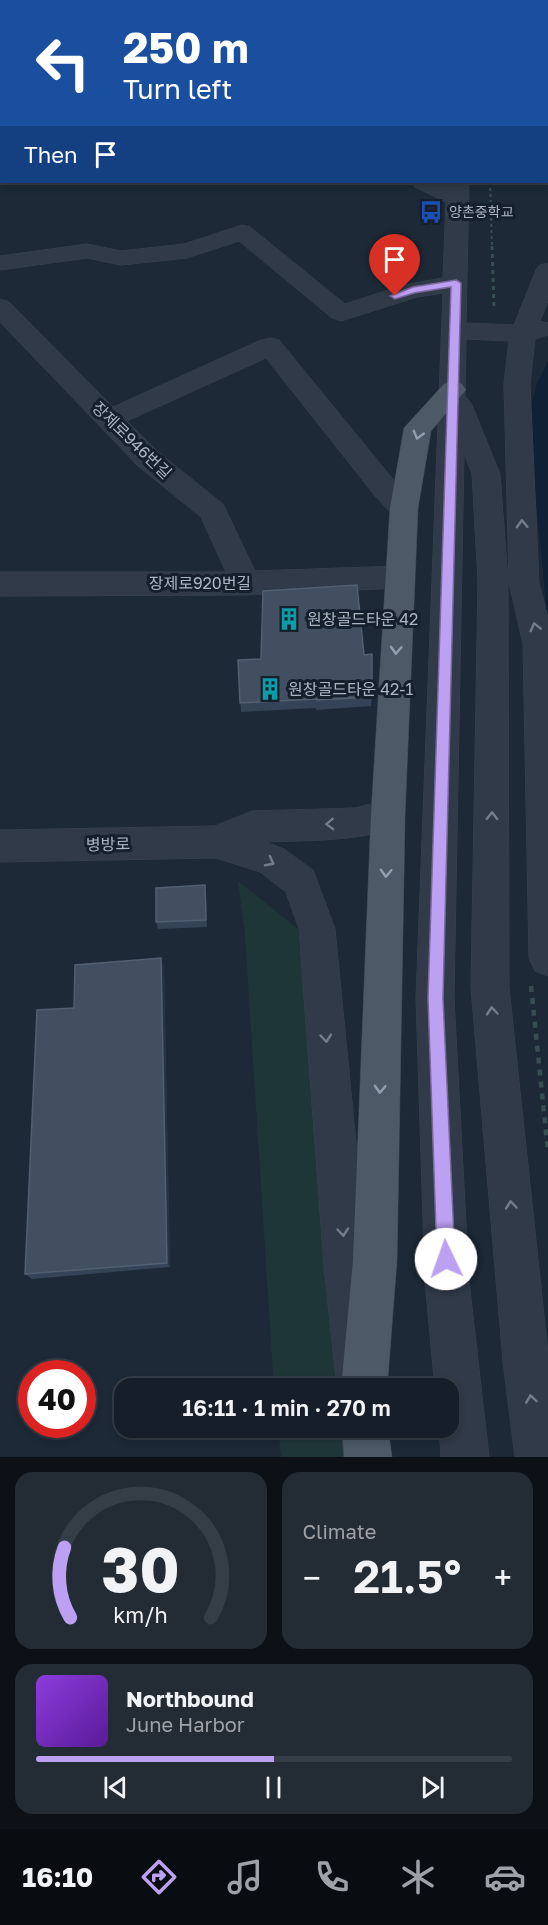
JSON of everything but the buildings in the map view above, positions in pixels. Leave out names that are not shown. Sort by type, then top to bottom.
[{"type":"main road","points":[[363,1378],[375,1260],[388,815],[404,508],[418,428],[453,390]]},
{"type":"main road","points":[[366,1438],[368,1457]]},
{"type":"street","points":[[427,183],[458,190],[435,998],[447,1281],[465,1457]]},
{"type":"street","points":[[0,263],[87,251],[121,258],[187,251],[242,232],[341,314],[413,290],[456,283]]},
{"type":"street","points":[[539,1457],[525,1361],[490,988],[527,583],[517,384],[523,334],[548,270]]},
{"type":"street","name":"장제로946번길","points":[[0,307],[148,459],[213,511],[246,583]]},
{"type":"street","points":[[455,330],[523,334],[546,328],[548,323]]},
{"type":"street","points":[[109,419],[270,346],[386,490],[404,508]]},
{"type":"street","points":[[453,390],[527,583],[539,644],[548,958]]},
{"type":"street","name":"장제로920번길","points":[[0,584],[246,583],[399,577]]},
{"type":"street","points":[[216,842],[252,827],[355,824],[388,815]]},
{"type":"street","points":[[216,842],[271,860],[300,882],[317,929],[346,1265],[361,1378]]},
{"type":"street","name":"병방로","points":[[0,846],[216,842]]},
{"type":"green space","points":[[238,881],[298,929],[339,1378],[273,1378],[245,935]]},
{"type":"green space","points":[[279,1438],[345,1438],[346,1457],[281,1457]]},
{"type":"water","points":[[548,361],[548,624],[528,419],[537,383]]},
{"type":"place","name":"양촌중학교","points":[[431,212]]},
{"type":"place","name":"원창골드타운 42","points":[[289,619]]},
{"type":"place","name":"원창골드타운 42-1","points":[[270,689]]},
{"type":"route","points":[[395,296],[413,290],[456,283],[435,998],[446,1259]]}]
